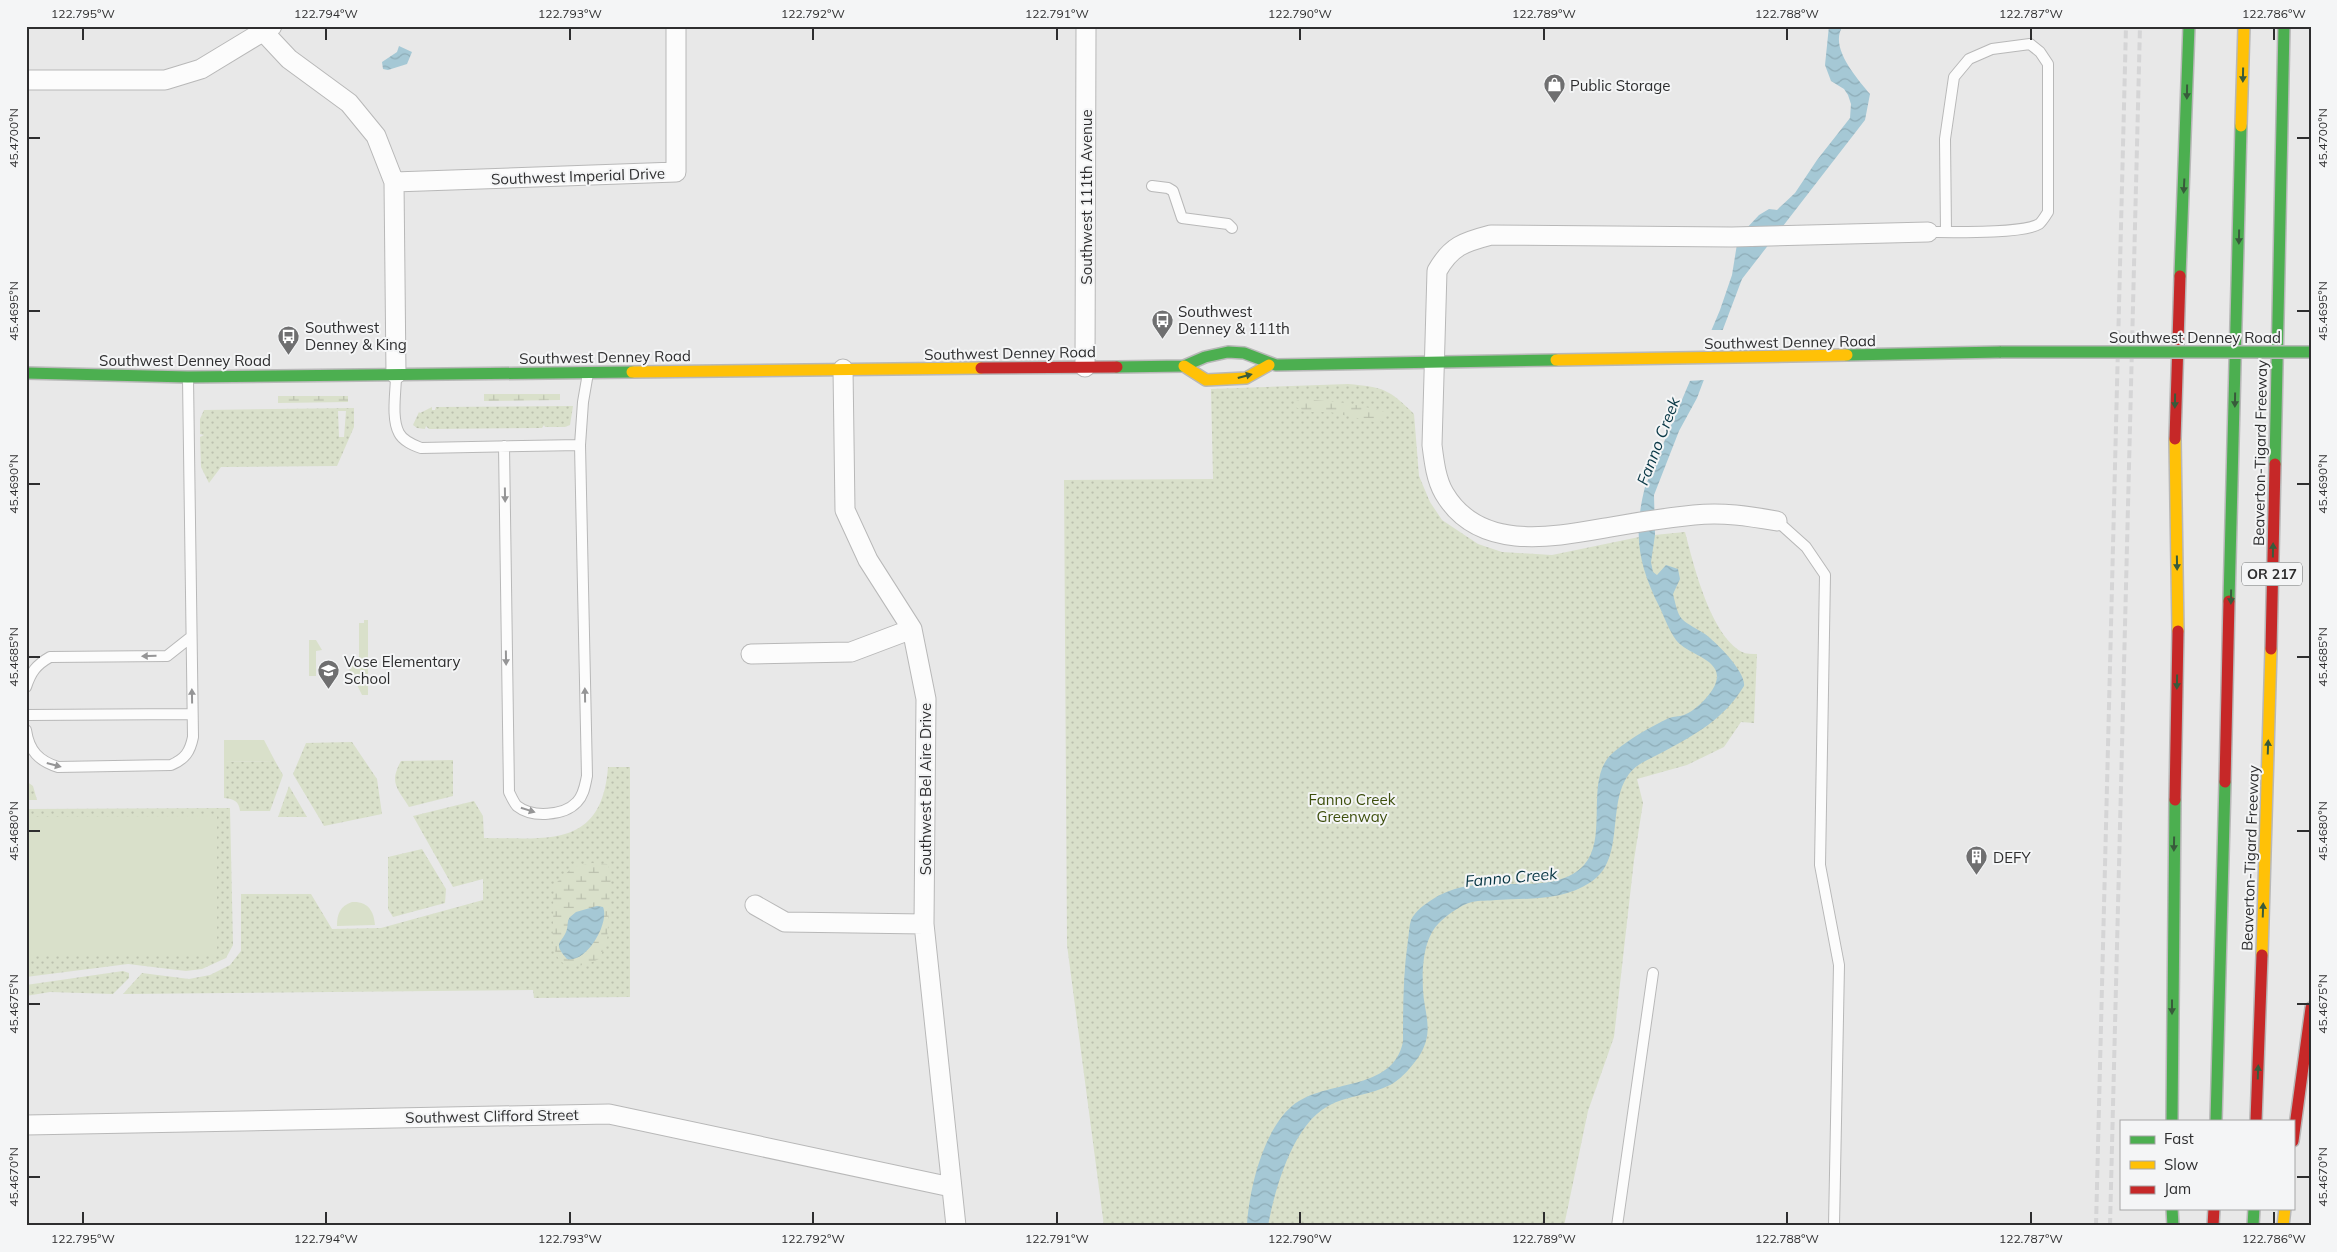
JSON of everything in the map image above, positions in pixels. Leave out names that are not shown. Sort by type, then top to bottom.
[{"type":"main road","points":[[2172,1120],[2172,966],[2178,633],[2175,404],[2189,26]]},
{"type":"main road","name":"Beaverton-Tigard Freeway","points":[[2216,1120],[2244,26]]},
{"type":"main road","name":"Beaverton-Tigard Freeway","points":[[2256,1120],[2269,711],[2284,26]]},
{"type":"main road","name":"Southwest Denney Road","points":[[26,373],[188,377],[1184,366],[1207,354],[1244,353],[1269,365],[1782,358],[2001,352],[2311,352]]},
{"type":"main road","name":"Southwest Denney Road","points":[[1184,366],[1206,380],[1246,378],[1269,365]]},
{"type":"main road","points":[[2294,1134],[2311,1008]]},
{"type":"main road","points":[[2172,1210],[2173,1226]]},
{"type":"main road","points":[[2213,1226],[2214,1210]]},
{"type":"main road","points":[[2253,1226],[2254,1210]]},
{"type":"main road","points":[[2283,1226],[2285,1210]]},
{"type":"street","name":"Southwest Imperial Drive","points":[[394,182],[676,172],[676,26]]},
{"type":"street","name":"Southwest 111th Avenue","points":[[1085,367],[1086,26]]},
{"type":"street","points":[[26,80],[165,80],[201,69],[264,28],[289,59],[349,103],[376,136],[394,182],[396,374]]},
{"type":"street","points":[[1777,521],[1738,514],[1694,515],[1531,538],[1503,535],[1479,527],[1459,512],[1444,493],[1436,473],[1432,445],[1438,271],[1446,255],[1465,242],[1491,235],[1732,237],[1937,232]]},
{"type":"street","name":"Southwest Bel Aire Drive","points":[[843,369],[845,510],[868,560],[912,629],[926,699],[924,924],[956,1226]]},
{"type":"street","points":[[751,654],[851,652],[912,629]]},
{"type":"street","points":[[755,905],[785,922],[924,924]]},
{"type":"street","name":"Southwest Clifford Street","points":[[26,1125],[609,1114],[951,1187]]},
{"type":"lane","points":[[2030,44],[2040,52],[2048,64],[2048,212],[2038,224],[2017,229],[1937,232],[1945,139],[1954,77],[1969,60],[1984,53],[2030,44]]},
{"type":"lane","points":[[1152,186],[1168,188],[1173,191],[1182,218],[1228,224],[1232,228]]},
{"type":"lane","points":[[504,446],[509,792],[516,806],[530,812],[550,814],[566,810],[577,802],[583,792],[587,776],[580,445],[582,402],[588,372]]},
{"type":"lane","points":[[396,374],[396,420],[399,434],[410,444],[421,448],[580,445]]},
{"type":"lane","points":[[26,730],[31,748],[37,756],[46,763],[58,767],[171,766],[182,760],[190,751],[192,714],[188,377]]},
{"type":"lane","points":[[1777,521],[1806,547],[1825,575],[1820,865],[1838,966],[1834,1226]]},
{"type":"lane","points":[[26,687],[30,674],[40,663],[50,658],[167,656],[191,637]]},
{"type":"lane","points":[[26,715],[192,714]]},
{"type":"lane","points":[[1616,1226],[1654,973]]},
{"type":"green space","name":"Fanno Creek Greenway","points":[[1348,384],[1370,386],[1385,391],[1398,399],[1414,414],[1419,476],[1430,502],[1442,520],[1478,544],[1502,552],[1552,555],[1644,536],[1685,532],[1693,563],[1712,615],[1731,643],[1742,652],[1757,654],[1754,723],[1741,722],[1724,747],[1687,765],[1637,779],[1643,803],[1634,860],[1614,1037],[1588,1111],[1564,1226],[1104,1226],[1067,945],[1064,480],[1213,479],[1211,389]]},
{"type":"green space","points":[[484,394],[560,394],[560,400],[484,401]]},
{"type":"green space","points":[[278,396],[348,396],[348,402],[278,403]]},
{"type":"green space","points":[[1305,399],[1346,403],[1379,410],[1384,412],[1385,418],[1379,423],[1330,412],[1308,412],[1295,407],[1296,401]]},
{"type":"green space","points":[[573,406],[570,425],[565,427],[545,427],[544,425],[542,428],[429,429],[426,426],[425,429],[417,428],[413,425],[419,412],[432,407],[432,410],[435,410],[436,407]]},
{"type":"green space","points":[[354,408],[354,427],[337,466],[221,467],[209,483],[201,467],[200,437],[204,435],[200,434],[200,419],[204,410]],"holes":[[[338,411],[346,411],[344,437],[339,437]]]},
{"type":"green space","points":[[364,620],[368,620],[368,695],[362,695],[346,663],[359,659],[359,623],[364,623]]},
{"type":"green space","points":[[309,640],[316,640],[322,650],[316,651],[316,676],[309,676]]},
{"type":"green space","points":[[224,740],[264,740],[275,761],[224,762]]},
{"type":"green space","points":[[352,742],[377,779],[382,814],[324,826],[293,774],[306,743]]},
{"type":"green space","points":[[453,760],[453,796],[409,807],[398,790],[395,780],[401,761]]},
{"type":"green space","points":[[275,761],[283,775],[270,811],[240,811],[235,801],[224,798],[224,762]]},
{"type":"green space","points":[[608,767],[630,767],[630,997],[534,998],[533,990],[123,994],[142,973],[189,979],[210,975],[230,965],[241,951],[241,894],[311,894],[332,929],[381,928],[483,900],[483,879],[453,887],[413,816],[474,801],[483,816],[484,838],[549,837],[567,833],[583,826],[595,813],[604,794]]},
{"type":"green space","points":[[26,781],[33,786],[37,800],[26,800]]},
{"type":"green space","points":[[289,786],[307,817],[278,817]]},
{"type":"green space","points":[[230,808],[233,945],[226,958],[202,969],[186,971],[128,964],[26,977],[26,809]]},
{"type":"green space","points":[[217,816],[217,954],[26,954],[26,817]]},
{"type":"green space","points":[[422,849],[446,889],[445,903],[393,917],[388,909],[388,857]]},
{"type":"green space","points":[[592,863],[607,864],[611,872],[607,942],[599,959],[576,966],[567,965],[561,961],[554,946],[553,899],[555,884],[573,867]]},
{"type":"green space","points":[[352,902],[362,903],[372,911],[375,925],[337,926],[340,911]]},
{"type":"green space","points":[[123,971],[129,973],[129,978],[113,994],[50,992],[26,996],[26,985]]},
{"type":"water","points":[[1829,26],[1843,26],[1839,34],[1842,53],[1852,71],[1870,94],[1865,120],[1742,279],[1697,398],[1679,431],[1654,495],[1655,535],[1651,562],[1653,572],[1657,575],[1666,565],[1678,569],[1680,579],[1673,594],[1680,617],[1705,634],[1723,651],[1736,666],[1744,686],[1728,707],[1708,725],[1632,770],[1622,787],[1618,801],[1612,846],[1608,860],[1602,872],[1591,882],[1569,893],[1557,896],[1472,902],[1464,905],[1441,921],[1430,935],[1425,953],[1423,990],[1428,1029],[1421,1053],[1407,1071],[1394,1083],[1375,1091],[1336,1102],[1316,1115],[1295,1142],[1275,1194],[1268,1226],[1247,1226],[1254,1178],[1259,1162],[1273,1130],[1282,1117],[1292,1106],[1306,1097],[1372,1077],[1386,1070],[1396,1058],[1403,1042],[1405,966],[1410,925],[1415,914],[1424,905],[1438,896],[1460,887],[1490,884],[1534,884],[1562,879],[1574,873],[1584,865],[1591,853],[1597,823],[1600,775],[1605,762],[1615,751],[1641,733],[1669,718],[1682,716],[1693,710],[1706,698],[1715,685],[1717,676],[1715,669],[1711,664],[1676,640],[1653,592],[1642,563],[1640,549],[1639,520],[1641,504],[1645,487],[1720,310],[1732,275],[1737,244],[1745,230],[1759,215],[1769,209],[1777,210],[1795,193],[1817,160],[1850,118],[1851,104],[1848,95],[1844,89],[1831,81],[1825,65]]},
{"type":"water","points":[[399,46],[412,52],[407,64],[388,70],[383,69],[382,62],[397,52]]},
{"type":"water","points":[[597,906],[603,907],[604,914],[600,932],[595,941],[582,955],[574,959],[567,959],[559,946],[567,929],[569,918],[576,912]]},
{"type":"pier","points":[[1709,330],[1726,330],[1705,380],[1687,381]]},
{"type":"railway","points":[[2096,1226],[2126,26]]},
{"type":"railway","points":[[2110,1226],[2140,26]]},
{"type":"traffic: fast","points":[[2180,276],[2189,26]]},
{"type":"traffic: fast","points":[[2275,464],[2284,26]]},
{"type":"traffic: fast","points":[[2229,601],[2241,126]]},
{"type":"traffic: fast","points":[[1117,367],[1184,366],[1205,357],[1228,352],[1244,353],[1276,365],[1556,360]]},
{"type":"traffic: fast","points":[[1847,355],[2001,352]]},
{"type":"traffic: fast","points":[[2001,352],[2311,352]]},
{"type":"traffic: fast","points":[[26,373],[188,377],[632,372]]},
{"type":"traffic: fast","points":[[2216,1120],[2225,782]]},
{"type":"traffic: fast","points":[[2172,1120],[2175,800]]},
{"type":"traffic: fast","points":[[2172,1210],[2173,1226]]},
{"type":"traffic: fast","points":[[2253,1226],[2254,1210]]},
{"type":"traffic: slow","points":[[2241,126],[2244,26]]},
{"type":"traffic: slow","points":[[1556,360],[1847,355]]},
{"type":"traffic: slow","points":[[1184,366],[1206,380],[1246,378],[1269,365]]},
{"type":"traffic: slow","points":[[632,372],[981,368]]},
{"type":"traffic: slow","points":[[2175,439],[2178,631]]},
{"type":"traffic: slow","points":[[2262,955],[2271,649]]},
{"type":"traffic: slow","points":[[2283,1226],[2285,1210]]},
{"type":"traffic: jam","points":[[2175,439],[2180,276]]},
{"type":"traffic: jam","points":[[981,368],[1117,367]]},
{"type":"traffic: jam","points":[[2271,649],[2275,464]]},
{"type":"traffic: jam","points":[[2225,782],[2229,601]]},
{"type":"traffic: jam","points":[[2175,800],[2178,631]]},
{"type":"traffic: jam","points":[[2256,1120],[2262,955]]},
{"type":"traffic: jam","points":[[2294,1134],[2311,1008]]},
{"type":"traffic: jam","points":[[2213,1226],[2214,1210]]},
{"type":"place","name":"Public Storage","points":[[1554,104]]},
{"type":"place","name":"Southwest Denney & 111th","points":[[1162,339]]},
{"type":"place","name":"Southwest Denney & King","points":[[289,355]]},
{"type":"place","name":"Vose Elementary School","points":[[328,689]]},
{"type":"place","name":"DEFY","points":[[1977,876]]},
{"type":"water label","name":"Fanno Creek","points":[[1658,441]]},
{"type":"water label","name":"Fanno Creek","points":[[1511,877]]}]
